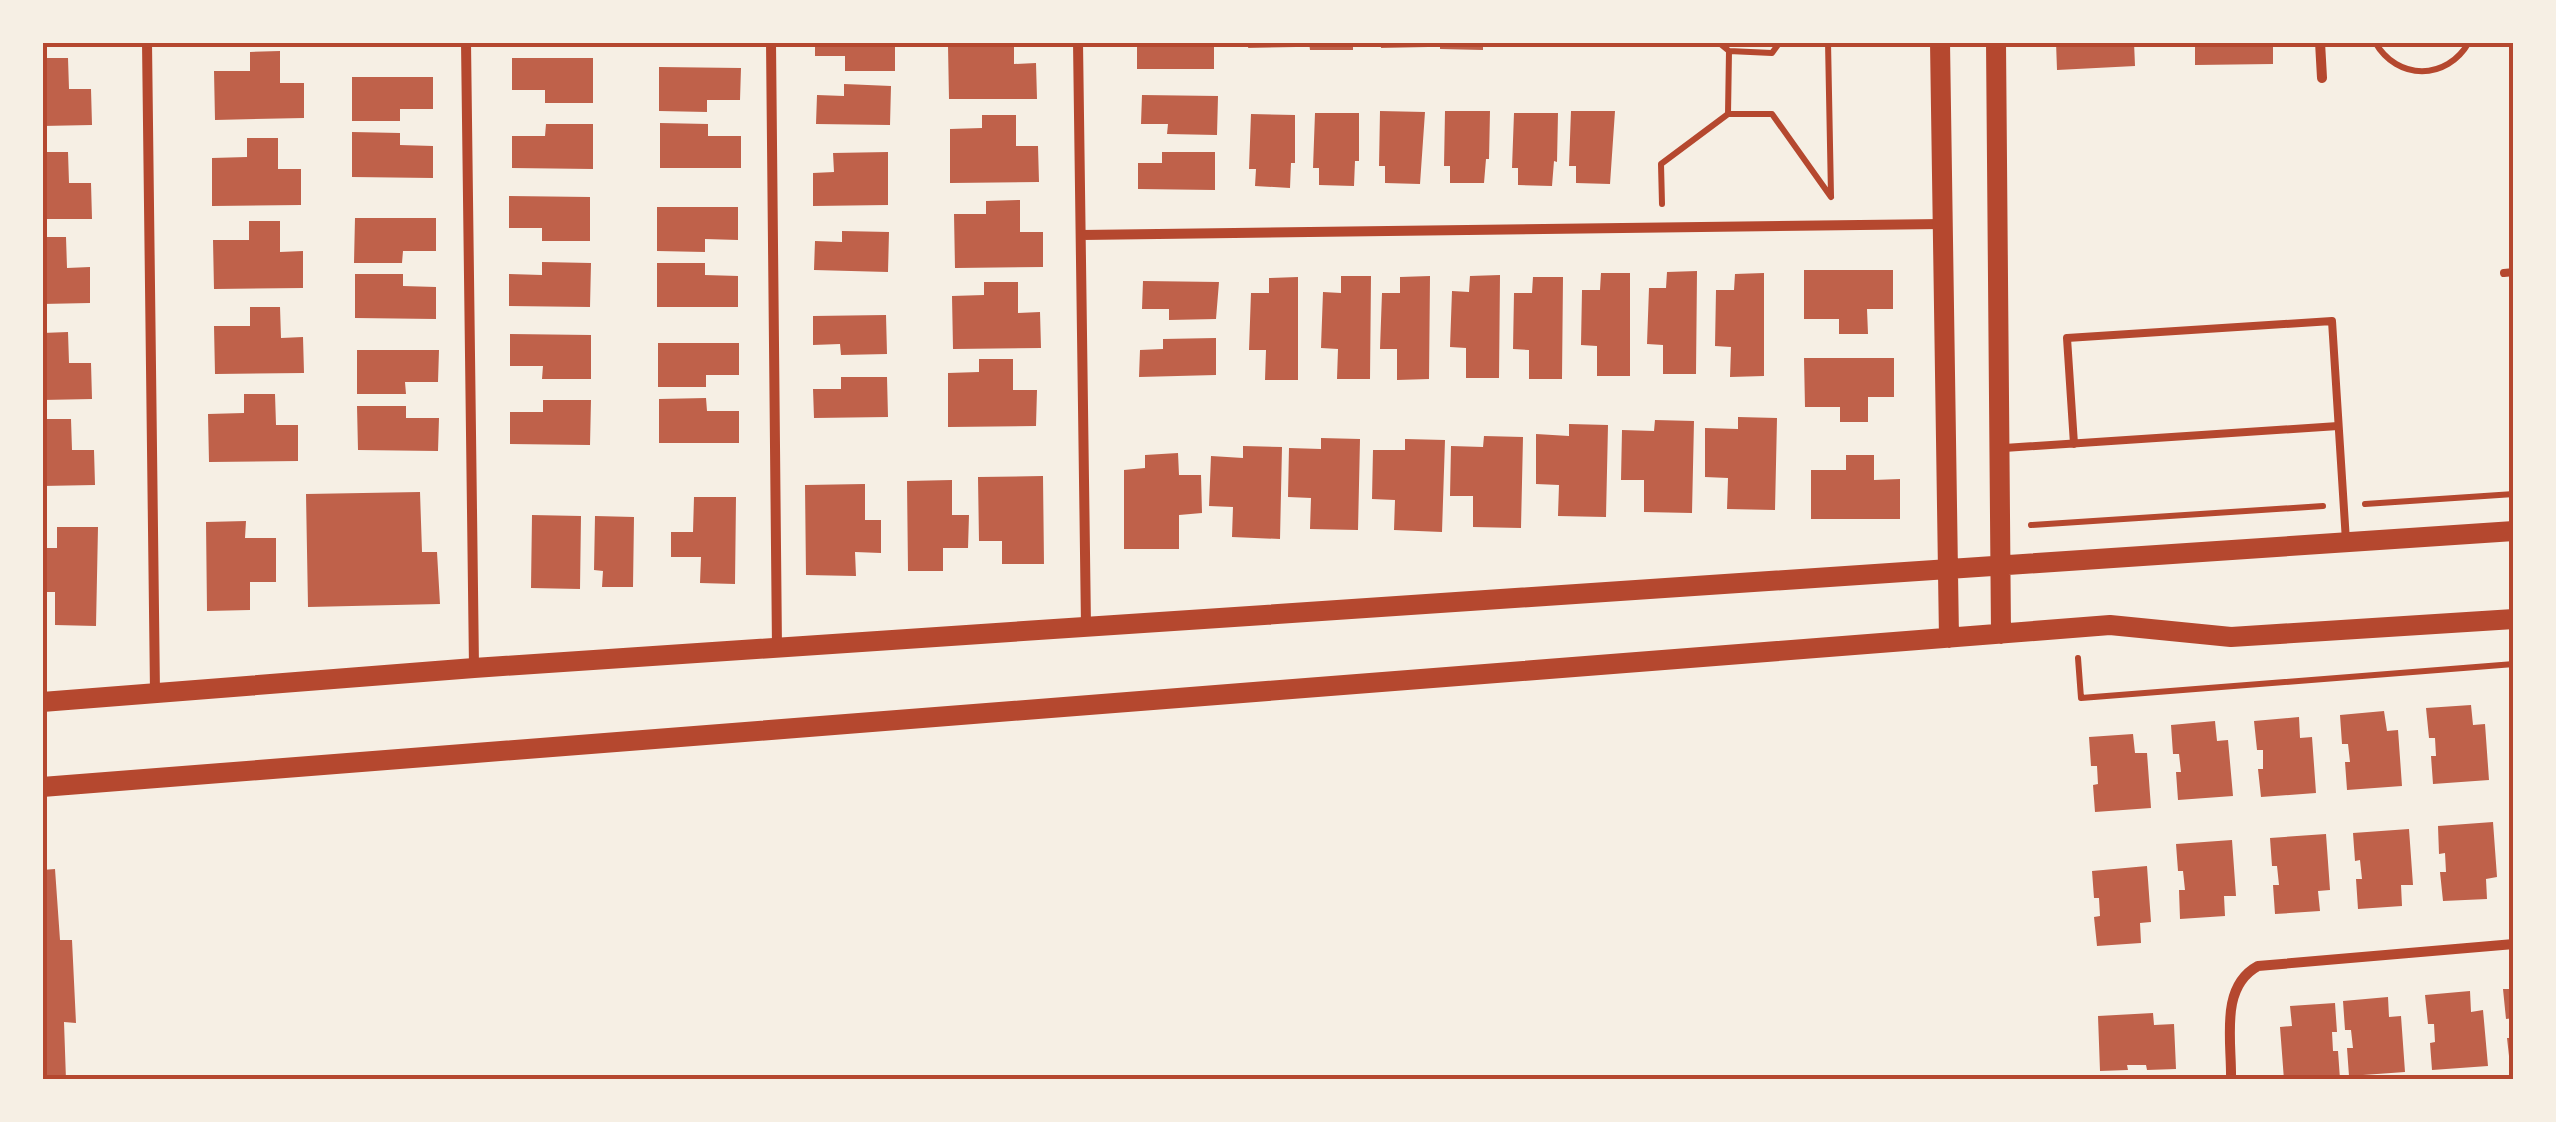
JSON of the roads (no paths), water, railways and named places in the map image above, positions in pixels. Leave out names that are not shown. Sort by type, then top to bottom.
[{"type":"main road","points":[[1940,42],[1949,638]]},
{"type":"main road","points":[[1996,42],[2001,634]]},
{"type":"main road","points":[[42,702],[474,668],[2514,531]]},
{"type":"main road","points":[[42,787],[2110,625],[2231,637],[2514,619]]},
{"type":"street","points":[[147,42],[155,693]]},
{"type":"street","points":[[466,42],[474,668]]},
{"type":"street","points":[[770,42],[778,649]]},
{"type":"street","points":[[1078,42],[1086,626]]},
{"type":"street","points":[[2320,42],[2322,78]]},
{"type":"street","points":[[1082,235],[1942,224]]},
{"type":"street","points":[[2231,1080],[2232,998],[2236,984],[2258,966],[2514,944]]},
{"type":"lane","points":[[2074,444],[2067,338],[2332,321],[2346,541]]},
{"type":"lane","points":[[1999,449],[2338,426]]}]
